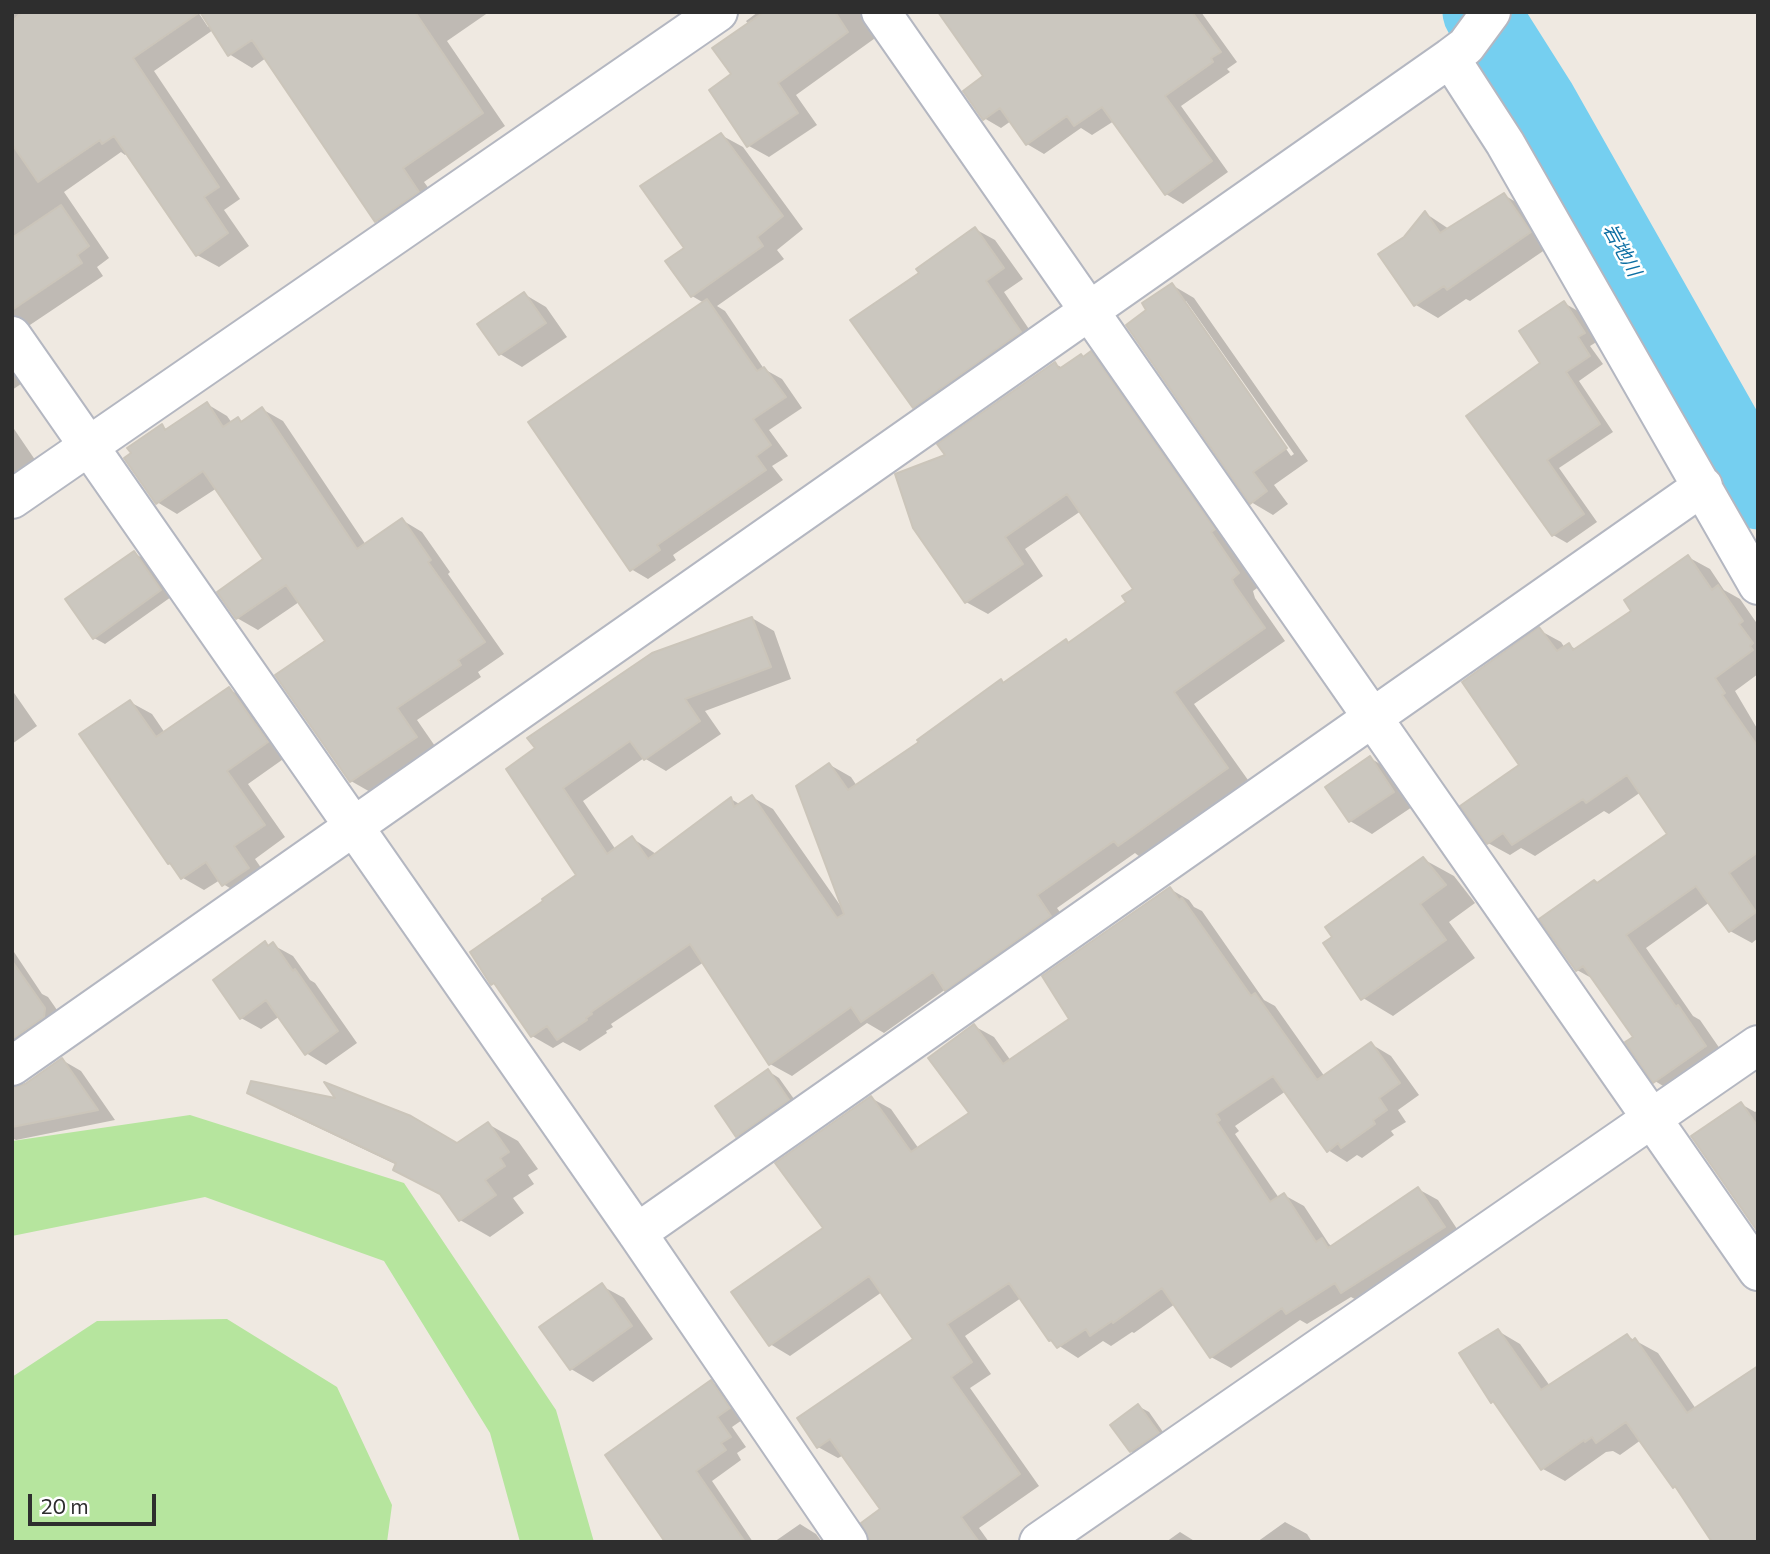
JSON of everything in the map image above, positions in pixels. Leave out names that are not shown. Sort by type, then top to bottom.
[{"type":"street","points":[[12,499],[718,12]]},
{"type":"street","points":[[881,12],[1758,1271]]},
{"type":"street","points":[[12,1066],[1458,52],[1490,12]]},
{"type":"street","points":[[1458,52],[1505,143],[1758,585]]},
{"type":"street","points":[[12,336],[637,1233],[848,1542]]},
{"type":"street","points":[[637,1233],[1703,486]]},
{"type":"street","points":[[1039,1542],[1758,1045]]},
{"type":"green space","points":[[190,1115],[404,1183],[556,1410],[594,1542],[520,1542],[490,1433],[384,1261],[205,1197],[12,1236],[12,1141]]},
{"type":"green space","points":[[227,1319],[337,1387],[392,1505],[387,1542],[12,1542],[12,1377],[97,1321]]},
{"type":"building","points":[[22,12],[200,12],[133,58],[219,187],[204,197],[228,233],[196,256],[114,136],[102,144],[100,140],[38,182],[12,144],[12,22]]},
{"type":"building","points":[[200,12],[415,12],[483,113],[403,168],[419,192],[375,222],[252,40],[228,56]]},
{"type":"building","points":[[764,12],[835,12],[848,32],[778,83],[798,113],[747,147],[709,90],[731,74],[712,48]]},
{"type":"building","points":[[938,12],[1192,12],[1221,52],[1211,58],[1213,62],[1165,96],[1212,161],[1165,195],[1102,107],[1074,126],[1067,116],[1026,145],[1000,108],[983,120],[963,91],[983,76]]},
{"type":"building","points":[[721,133],[783,216],[757,237],[763,246],[691,297],[665,261],[684,248],[640,186]]},
{"type":"building","points":[[1504,193],[1531,232],[1447,290],[1444,286],[1414,306],[1378,254],[1404,237],[1425,211],[1440,233]]},
{"type":"building","points":[[61,205],[89,246],[77,255],[82,263],[12,310],[12,238]]},
{"type":"building","points":[[975,227],[1004,268],[986,281],[1021,332],[913,408],[850,320],[919,273],[916,269]]},
{"type":"building","points":[[1172,283],[1287,448],[1253,472],[1267,491],[1250,504],[1126,325],[1146,310],[1142,303]]},
{"type":"building","points":[[524,292],[546,323],[499,355],[477,324]]},
{"type":"building","points":[[707,299],[757,371],[764,367],[786,397],[753,419],[771,445],[756,456],[766,470],[657,545],[660,550],[630,571],[528,422]]},
{"type":"building","points":[[1564,301],[1585,333],[1578,337],[1590,356],[1566,372],[1600,424],[1547,460],[1584,514],[1552,536],[1466,416],[1540,363],[1519,331]]},
{"type":"building","points":[[1091,351],[1215,529],[1211,532],[1239,573],[1232,579],[1234,584],[1265,628],[1174,692],[1228,768],[1118,846],[1114,841],[1037,895],[1051,916],[945,991],[933,972],[861,1022],[851,1007],[769,1065],[690,944],[591,1012],[587,1020],[557,1040],[547,1026],[531,1037],[494,983],[491,985],[470,952],[576,875],[506,769],[535,748],[527,738],[652,653],[752,617],[771,667],[685,699],[700,721],[644,760],[630,741],[563,788],[607,854],[632,836],[648,859],[731,797],[734,807],[752,795],[837,918],[844,914],[796,786],[829,763],[848,790],[919,742],[917,740],[1001,679],[1003,683],[1066,639],[1068,643],[1126,602],[1122,596],[1133,589],[1067,494],[1005,537],[1023,564],[965,603],[913,528],[895,474],[945,455],[937,444],[1055,362],[1059,369],[1081,354],[1083,357]]},
{"type":"building","points":[[207,402],[223,427],[238,417],[241,422],[262,407],[357,549],[402,518],[431,560],[428,562],[485,642],[458,660],[461,665],[397,708],[417,737],[350,782],[275,675],[325,641],[286,585],[236,619],[217,592],[263,559],[203,471],[156,504],[124,458],[131,453],[127,448],[162,424],[165,430]]},
{"type":"building","points":[[134,551],[161,590],[93,639],[65,599]]},
{"type":"building","points":[[1688,555],[1712,590],[1718,585],[1743,621],[1739,624],[1753,643],[1750,646],[1753,650],[1715,678],[1725,693],[1722,695],[1758,747],[1758,852],[1729,873],[1756,912],[1729,932],[1696,886],[1626,935],[1706,1046],[1653,1083],[1625,1042],[1633,1037],[1583,966],[1576,971],[1539,919],[1667,834],[1627,775],[1586,803],[1583,799],[1512,845],[1503,833],[1487,844],[1460,806],[1519,765],[1462,682],[1539,627],[1557,651],[1569,643],[1573,650],[1631,611],[1624,600]]},
{"type":"building","points":[[229,687],[268,742],[227,771],[265,825],[234,846],[249,868],[222,886],[206,862],[181,879],[79,734],[130,700],[156,737]]},
{"type":"building","points":[[1370,756],[1394,792],[1349,822],[1325,787]]},
{"type":"building","points":[[1423,857],[1446,885],[1420,904],[1446,940],[1361,1000],[1323,943],[1332,937],[1325,927]]},
{"type":"building","points":[[1170,887],[1179,900],[1182,898],[1251,996],[1255,993],[1317,1080],[1371,1042],[1400,1083],[1379,1098],[1387,1110],[1373,1120],[1375,1124],[1341,1148],[1338,1143],[1327,1152],[1273,1076],[1216,1114],[1220,1120],[1217,1122],[1270,1202],[1284,1193],[1316,1242],[1322,1238],[1328,1248],[1418,1187],[1445,1227],[1341,1293],[1335,1283],[1286,1314],[1282,1308],[1210,1358],[1162,1288],[1113,1323],[1112,1321],[1090,1336],[1086,1329],[1057,1348],[1049,1341],[1009,1283],[947,1324],[972,1362],[951,1377],[1020,1474],[961,1517],[979,1542],[870,1542],[861,1523],[880,1509],[830,1439],[817,1448],[797,1418],[913,1339],[869,1276],[769,1346],[731,1292],[823,1228],[775,1163],[871,1096],[911,1152],[969,1113],[928,1058],[974,1024],[1003,1064],[1069,1019],[1042,976]]},
{"type":"building","points":[[265,941],[268,946],[273,942],[293,971],[295,969],[338,1031],[305,1055],[266,1000],[240,1019],[213,980]]},
{"type":"building","points":[[12,961],[45,1008],[44,1017],[12,1039]]},
{"type":"building","points":[[62,1058],[98,1110],[12,1127],[12,1088],[25,1084]]},
{"type":"building","points":[[768,1069],[789,1100],[736,1137],[715,1106]]},
{"type":"building","points":[[251,1081],[335,1098],[324,1082],[411,1116],[457,1143],[488,1122],[509,1152],[500,1158],[505,1166],[485,1180],[496,1195],[459,1221],[440,1194],[393,1170],[396,1163],[247,1093]]},
{"type":"building","points":[[1741,1102],[1758,1127],[1758,1232],[1691,1136]]},
{"type":"building","points":[[602,1283],[632,1326],[570,1370],[539,1327]]},
{"type":"building","points":[[1498,1329],[1541,1390],[1627,1334],[1632,1341],[1635,1338],[1687,1413],[1758,1366],[1758,1542],[1712,1542],[1675,1486],[1673,1488],[1626,1422],[1596,1443],[1592,1437],[1585,1442],[1584,1440],[1541,1470],[1493,1401],[1491,1403],[1459,1353]]},
{"type":"building","points":[[711,1380],[730,1408],[717,1417],[731,1437],[721,1443],[726,1450],[696,1471],[745,1542],[665,1542],[605,1455]]},
{"type":"building","points":[[1138,1404],[1159,1433],[1130,1452],[1110,1425]]},
{"type":"waterway","name":"岩地川","points":[[1481,12],[1538,102],[1758,491]]}]
